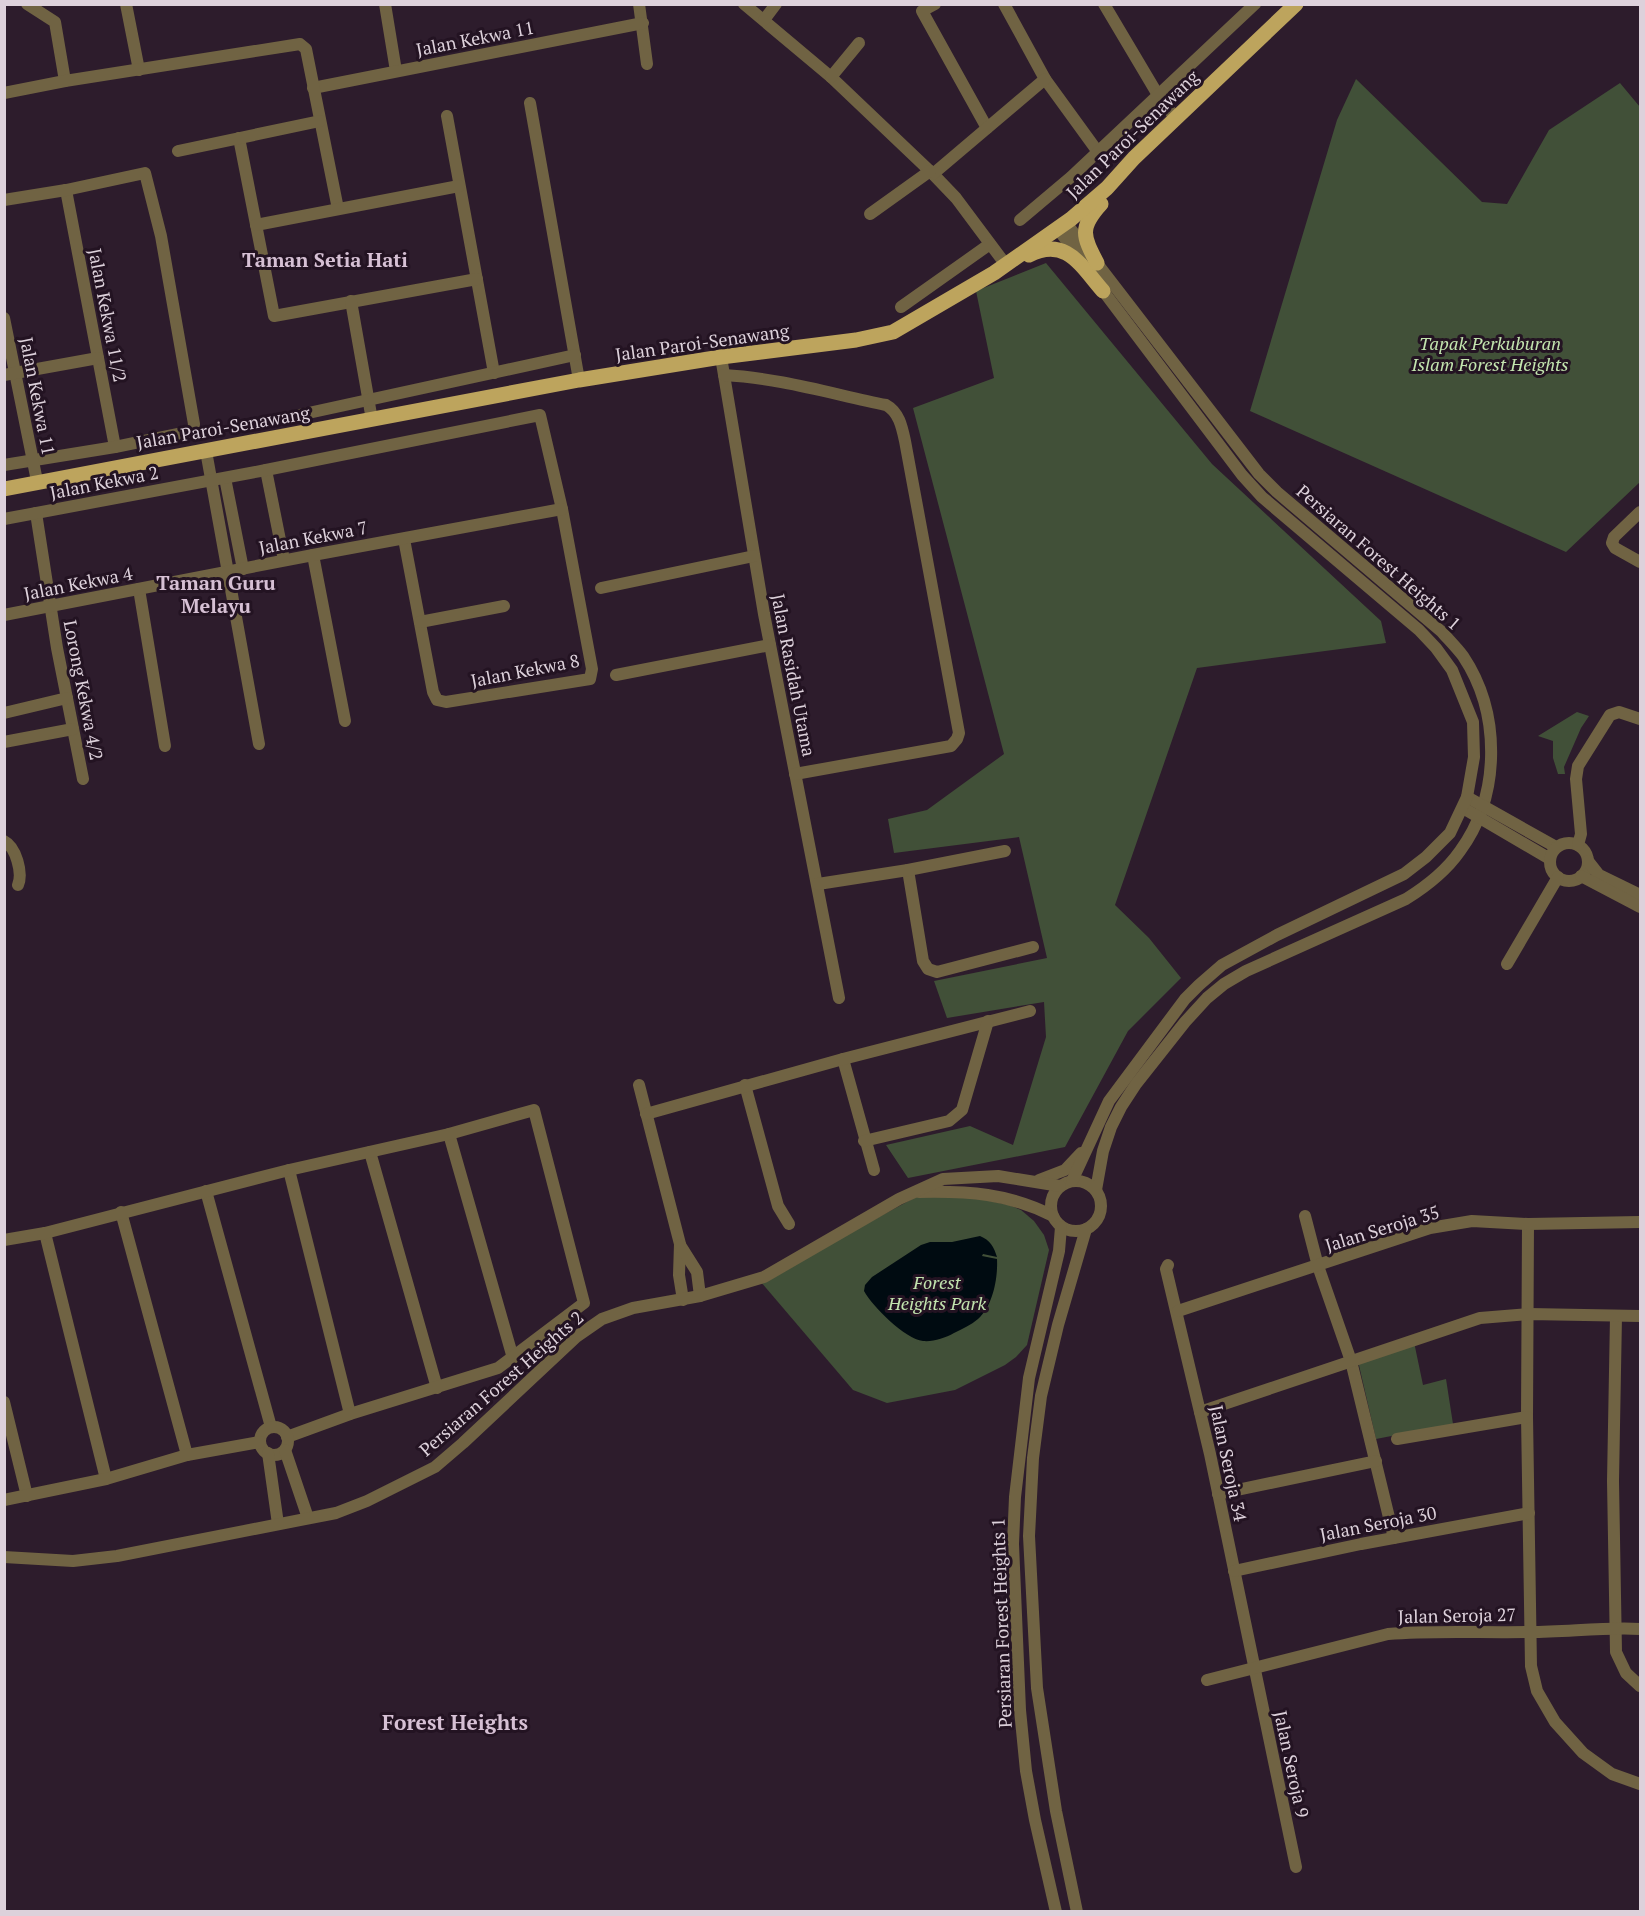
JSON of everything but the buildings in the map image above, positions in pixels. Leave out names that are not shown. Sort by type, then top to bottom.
[{"type":"main road","name":"Jalan Paroi-Senawang","points":[[4,489],[579,380],[721,357],[856,340],[893,332],[1000,269],[1062,226],[1107,188],[1134,158],[1296,4]]},
{"type":"main road","points":[[1097,263],[1085,236],[1086,222],[1123,180],[1134,158]]},
{"type":"main road","points":[[1000,269],[1049,248],[1061,249],[1069,253],[1103,291]]},
{"type":"street","points":[[27,4],[55,22],[65,81]]},
{"type":"street","points":[[126,4],[139,70]]},
{"type":"street","points":[[385,4],[396,71]]},
{"type":"street","points":[[639,4],[647,64]]},
{"type":"street","points":[[744,4],[831,76],[956,198],[990,244],[1000,269]]},
{"type":"street","points":[[764,20],[776,4]]},
{"type":"street","points":[[935,4],[922,11],[987,128]]},
{"type":"street","points":[[1004,4],[1045,79],[1098,152]]},
{"type":"street","points":[[1020,220],[1071,177],[1255,4]]},
{"type":"street","points":[[1107,6],[1158,95],[1176,119]]},
{"type":"street","name":"Jalan Kekwa 11","points":[[313,88],[643,23]]},
{"type":"street","points":[[831,76],[859,43]]},
{"type":"street","points":[[4,93],[65,81],[300,44],[306,49],[338,210]]},
{"type":"street","points":[[870,214],[931,173],[1045,79]]},
{"type":"street","points":[[530,103],[579,380]]},
{"type":"street","points":[[447,116],[494,373]]},
{"type":"street","points":[[178,151],[320,121]]},
{"type":"street","points":[[239,138],[274,316],[477,279]]},
{"type":"street","points":[[4,200],[66,190],[145,173],[161,236],[194,424],[193,430],[188,432],[115,447],[4,465]]},
{"type":"street","points":[[256,225],[459,186]]},
{"type":"street","name":"Jalan Kekwa 11/2","points":[[66,190],[115,447]]},
{"type":"street","name":"Persiaran Forest Heights 1","points":[[1062,226],[1097,263],[1259,474],[1277,492],[1442,632],[1463,656],[1479,685],[1491,728],[1490,774],[1480,811],[1461,849],[1446,868],[1425,887],[1382,911],[1246,971],[1224,984],[1207,998],[1185,1022],[1121,1107],[1103,1151],[1096,1190]]},
{"type":"street","name":"Persiaran Forest Heights 1","points":[[1062,226],[1103,291],[1255,490],[1419,630],[1436,648],[1452,670],[1473,722],[1474,757],[1465,802],[1450,833],[1426,857],[1404,874],[1277,934],[1222,965],[1185,999],[1110,1101],[1072,1180]]},
{"type":"street","points":[[901,307],[990,244]]},
{"type":"street","points":[[351,302],[372,420]]},
{"type":"street","name":"Jalan Kekwa 11","points":[[4,318],[10,374],[37,481]]},
{"type":"street","points":[[290,417],[574,355]]},
{"type":"street","name":"Jalan Rasidah Utama","points":[[721,357],[770,645],[839,998]]},
{"type":"street","points":[[10,374],[98,358]]},
{"type":"street","points":[[724,375],[795,384],[886,405],[893,409],[905,441],[959,733],[951,746],[795,774]]},
{"type":"street","name":"Jalan Kekwa 2","points":[[4,519],[225,478],[540,415]]},
{"type":"street","name":"Jalan Kekwa 8","points":[[404,538],[433,692],[437,700],[446,702],[590,679],[592,669],[562,509],[540,415]]},
{"type":"street","points":[[206,451],[259,744]]},
{"type":"street","points":[[266,470],[284,561]]},
{"type":"street","points":[[225,478],[243,569]]},
{"type":"street","name":"Jalan Kekwa 7","points":[[228,572],[562,509]]},
{"type":"street","points":[[1641,512],[1614,537],[1612,543],[1615,548],[1641,562]]},
{"type":"street","name":"Lorong Kekwa 4/2","points":[[36,513],[83,779]]},
{"type":"street","points":[[313,555],[345,721]]},
{"type":"street","points":[[602,588],[754,556]]},
{"type":"street","name":"Jalan Kekwa 4","points":[[4,615],[228,572]]},
{"type":"street","points":[[139,589],[165,746]]},
{"type":"street","points":[[420,622],[504,606]]},
{"type":"street","points":[[616,675],[770,645]]},
{"type":"street","points":[[4,712],[67,698]]},
{"type":"street","points":[[1578,845],[1581,834],[1576,779],[1581,758],[1610,715],[1619,712],[1641,719]]},
{"type":"street","points":[[4,742],[73,729]]},
{"type":"street","points":[[1465,802],[1553,853]]},
{"type":"street","points":[[7,842],[20,880],[18,885]]},
{"type":"street","points":[[1567,843],[1578,845],[1587,855],[1587,867],[1581,876],[1569,880],[1558,877],[1552,869],[1553,853],[1567,843]]},
{"type":"street","points":[[818,884],[908,870],[1005,851]]},
{"type":"street","points":[[1588,861],[1599,875],[1641,895]]},
{"type":"street","points":[[908,870],[923,961],[928,969],[937,972],[1033,947]]},
{"type":"street","points":[[1581,876],[1641,907]]},
{"type":"street","points":[[1507,964],[1558,877]]},
{"type":"street","points":[[646,1114],[745,1085],[1030,1011]]},
{"type":"street","points":[[864,1141],[949,1121],[956,1117],[962,1110],[988,1021]]},
{"type":"street","points":[[843,1059],[864,1141],[874,1170]]},
{"type":"street","points":[[639,1085],[680,1244],[679,1275],[683,1300]]},
{"type":"street","points":[[745,1085],[778,1206],[789,1224]]},
{"type":"street","points":[[4,1240],[45,1233],[289,1170],[449,1134],[534,1110],[584,1303],[498,1368],[350,1414],[286,1443],[277,1454],[264,1448],[187,1455],[106,1479],[4,1500]]},
{"type":"street","points":[[449,1134],[513,1358]]},
{"type":"street","points":[[1035,1181],[1065,1170],[1093,1138]]},
{"type":"street","points":[[370,1152],[437,1388]]},
{"type":"street","points":[[289,1170],[350,1414]]},
{"type":"street","name":"Persiaran Forest Heights 2","points":[[4,1557],[73,1561],[117,1556],[336,1513],[368,1501],[435,1467],[452,1454],[576,1336],[602,1319],[633,1308],[700,1296],[764,1277],[899,1199],[943,1179],[998,1176],[1060,1186]]},
{"type":"street","points":[[915,1192],[966,1191],[996,1195],[1030,1204],[1053,1216],[1061,1227],[1073,1231],[1086,1230],[1096,1222],[1101,1203],[1096,1190],[1085,1182],[1072,1180],[1060,1186],[1052,1197],[1053,1216]]},
{"type":"street","points":[[206,1191],[271,1427]]},
{"type":"street","points":[[121,1212],[187,1455]]},
{"type":"street","points":[[1305,1216],[1318,1266],[1351,1361],[1394,1538]]},
{"type":"street","name":"Jalan Seroja 35","points":[[1178,1311],[1430,1228],[1472,1221],[1528,1224],[1641,1222]]},
{"type":"street","points":[[1528,1224],[1527,1417],[1531,1666],[1537,1691],[1555,1722],[1583,1752],[1612,1774],[1641,1784]]},
{"type":"street","name":"Persiaran Forest Heights 1","points":[[1056,1911],[1026,1771],[1020,1710],[1013,1544],[1020,1451],[1029,1378],[1059,1251],[1061,1227]]},
{"type":"street","name":"Persiaran Forest Heights 1","points":[[1077,1911],[1056,1811],[1040,1712],[1029,1536],[1033,1458],[1041,1396],[1058,1325],[1086,1230]]},
{"type":"street","points":[[45,1233],[106,1479]]},
{"type":"street","points":[[680,1244],[697,1272],[700,1296]]},
{"type":"street","name":"Jalan Seroja 34","points":[[1168,1265],[1166,1269],[1178,1311],[1254,1669]]},
{"type":"street","points":[[1200,1412],[1480,1318],[1529,1314],[1641,1316]]},
{"type":"street","points":[[1616,1316],[1613,1481],[1616,1652],[1626,1673],[1641,1686]]},
{"type":"street","points":[[4,1402],[27,1496]]},
{"type":"street","points":[[1397,1439],[1527,1417]]},
{"type":"street","points":[[278,1524],[262,1435],[271,1427],[279,1428],[286,1443],[308,1518]]},
{"type":"street","points":[[1218,1494],[1376,1461]]},
{"type":"street","name":"Jalan Seroja 30","points":[[1234,1571],[1529,1513]]},
{"type":"street","name":"Jalan Seroja 27","points":[[1207,1680],[1388,1634],[1641,1629]]},
{"type":"street","name":"Jalan Seroja 9","points":[[1254,1669],[1296,1867]]},
{"type":"green space","name":"Tapak Perkuburan Islam Forest Heights","points":[[1356,79],[1482,202],[1507,204],[1549,130],[1620,83],[1640,107],[1640,482],[1566,552],[1250,411],[1337,120]]},
{"type":"green space","points":[[1046,263],[1212,464],[1381,621],[1386,643],[1197,668],[1115,905],[1149,938],[1181,978],[1128,1031],[1065,1147],[908,1178],[886,1145],[970,1126],[1013,1145],[1046,1037],[1044,1002],[947,1018],[934,981],[1047,958],[1019,837],[894,853],[888,819],[927,810],[1004,754],[913,408],[994,378],[976,291]]},
{"type":"green space","points":[[1577,712],[1589,716],[1581,728],[1564,767],[1565,774],[1558,774],[1553,758],[1553,741],[1538,736]]},
{"type":"green space","name":"Forest Heights Park","points":[[966,1196],[1009,1205],[1021,1210],[1034,1221],[1044,1235],[1049,1250],[1027,1345],[1005,1365],[955,1390],[887,1403],[853,1390],[760,1281],[916,1197]]},
{"type":"green space","points":[[1414,1342],[1423,1385],[1446,1379],[1453,1424],[1376,1439],[1358,1361]]},
{"type":"shaded area","points":[[980,1236],[991,1244],[997,1257],[983,1254],[982,1256],[997,1259],[997,1275],[991,1299],[978,1319],[950,1335],[923,1341],[907,1335],[874,1305],[864,1291],[865,1285],[872,1277],[921,1245]]},
{"type":"district","name":"Taman Setia Hati","points":[[325,259]]},
{"type":"district","name":"Taman Guru Melayu","points":[[216,594]]},
{"type":"district","name":"Forest Heights","points":[[455,1722]]}]
